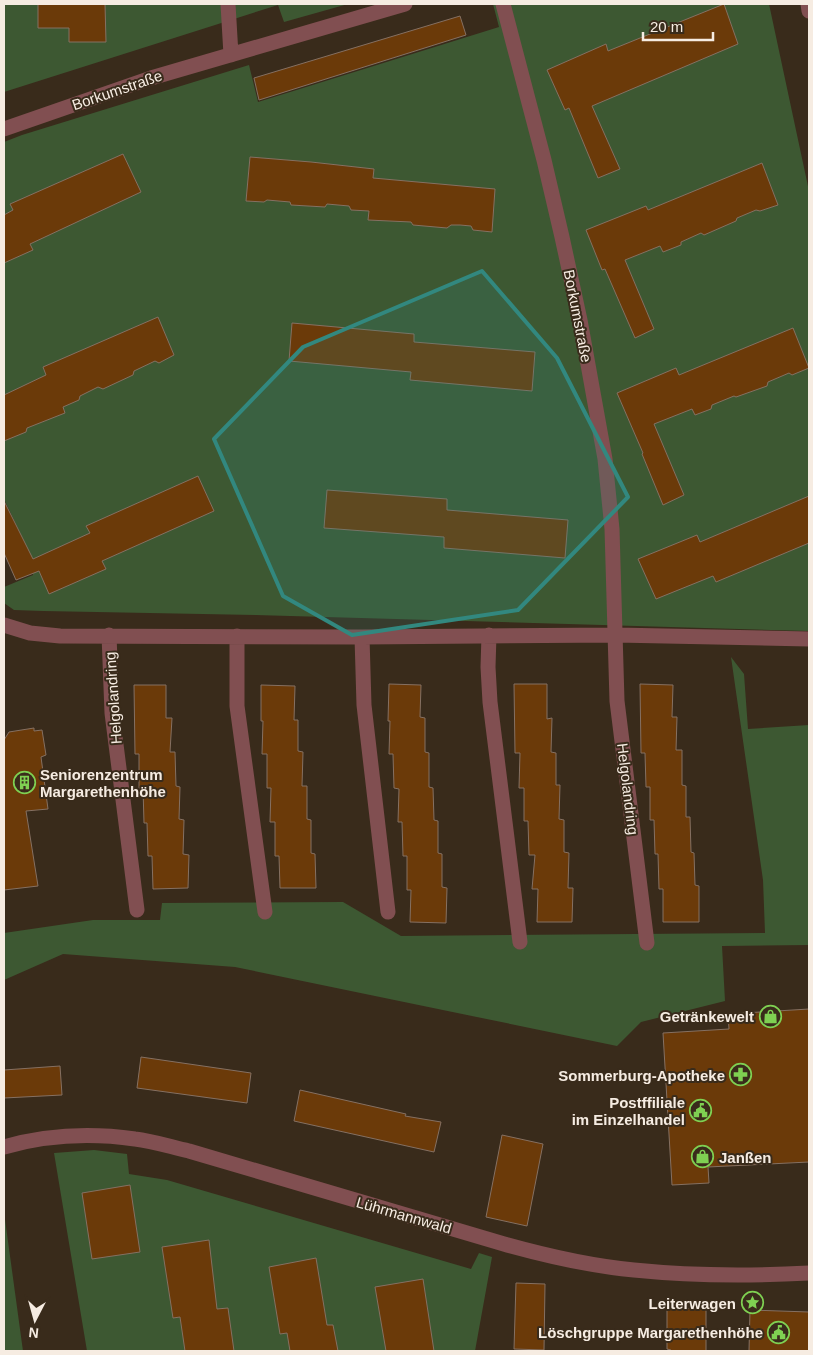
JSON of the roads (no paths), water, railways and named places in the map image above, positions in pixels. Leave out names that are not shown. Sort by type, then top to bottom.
[{"type":"street","points":[[228,4],[231,55]]},
{"type":"street","name":"Borkumstraße","points":[[4,129],[150,78],[405,4]]},
{"type":"street","name":"Borkumstraße","points":[[503,4],[562,237],[580,320],[605,459],[612,529],[616,635]]},
{"type":"street","points":[[808,4],[809,11]]},
{"type":"street","name":"Helgolandring","points":[[4,625],[30,633],[60,636],[362,637],[616,635],[809,639]]},
{"type":"street","name":"Helgolandring","points":[[109,635],[112,713],[137,910]]},
{"type":"street","name":"Helgolandring","points":[[616,635],[617,701],[647,943]]},
{"type":"street","points":[[236,636],[236,706],[265,912]]},
{"type":"street","points":[[489,636],[490,702],[520,942]]},
{"type":"street","points":[[362,637],[364,705],[388,912]]},
{"type":"street","name":"Lührmannwald","points":[[4,1147],[24,1141],[59,1137],[101,1136],[135,1139],[188,1151],[550,1256],[634,1270],[689,1274],[771,1275],[809,1273]]},
{"type":"place","name":"Seniorenzentrum Margarethenhöhe","points":[[24,783]]},
{"type":"place","name":"Getränkewelt","points":[[770,1016]]},
{"type":"place","name":"Sommerburg-Apotheke","points":[[741,1075]]},
{"type":"place","name":"Postffiliale im Einzelhandel","points":[[701,1111]]},
{"type":"place","name":"Janßen","points":[[703,1157]]},
{"type":"place","name":"Leiterwagen","points":[[752,1303]]},
{"type":"place","name":"Löschgruppe Margarethenhöhe","points":[[779,1332]]}]
